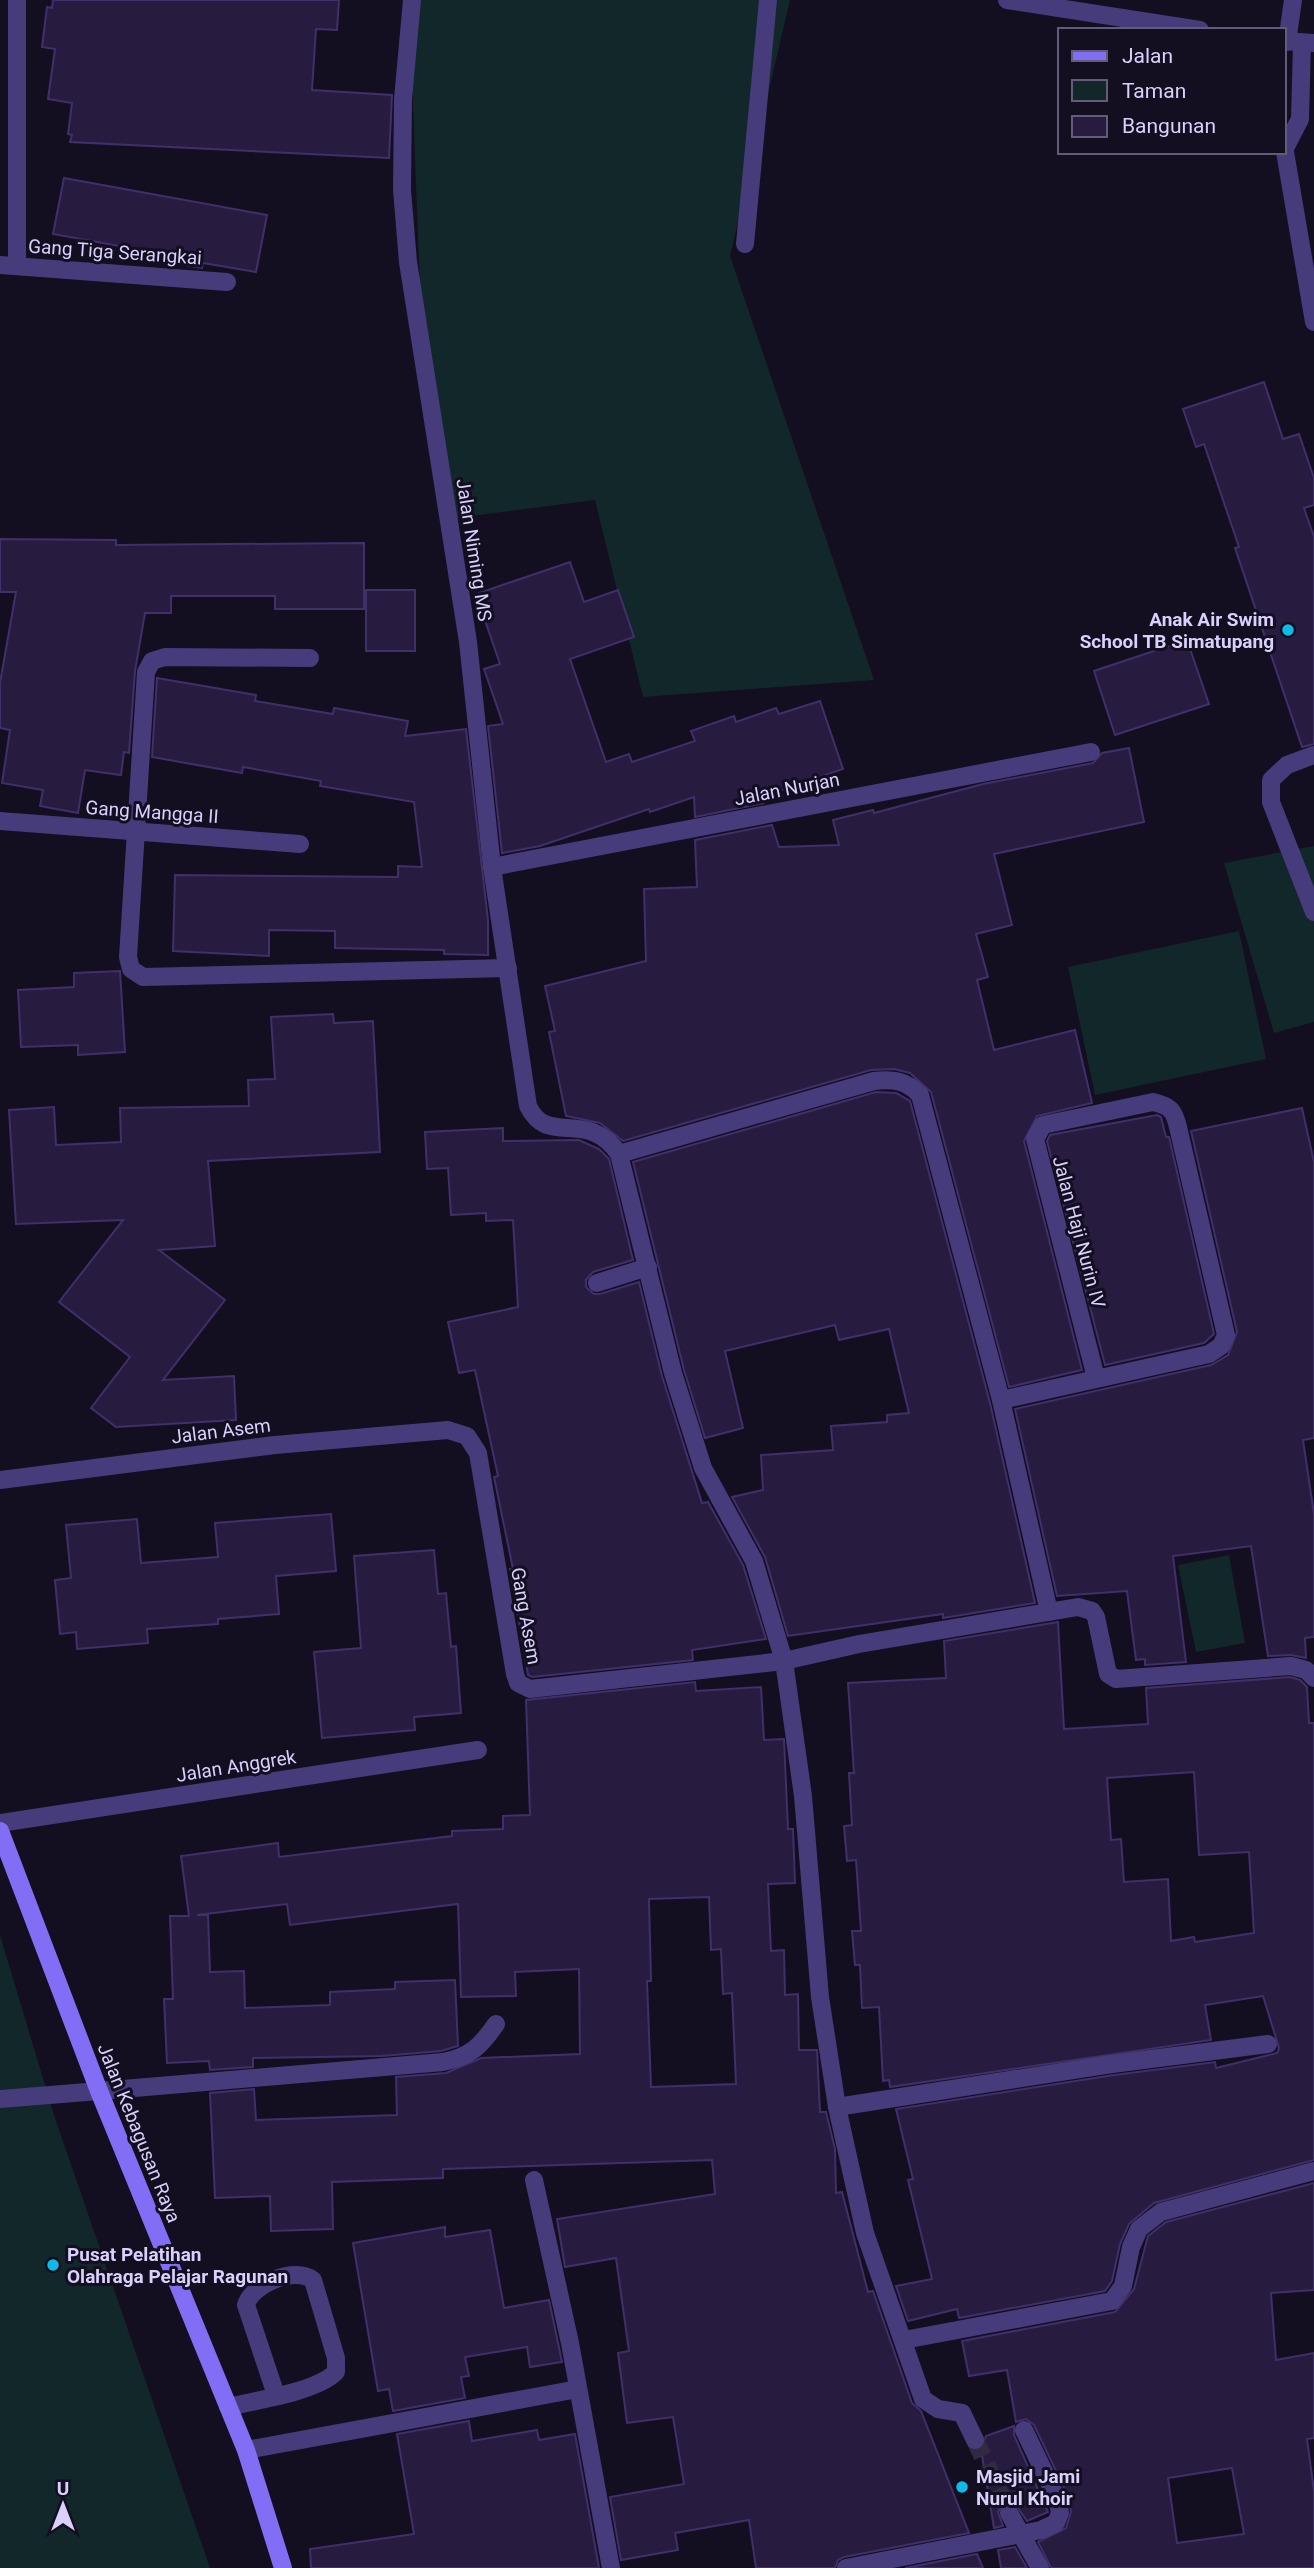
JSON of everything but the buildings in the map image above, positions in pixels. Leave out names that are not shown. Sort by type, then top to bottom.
[{"type":"main road","name":"Jalan Kebagusan Raya","points":[[0,1831],[99,2091],[246,2450],[283,2568]]},
{"type":"street","points":[[9,265],[7,106],[17,0]]},
{"type":"street","name":"Jalan Niming MS","points":[[412,0],[403,99],[402,190],[408,262],[468,642],[492,867],[528,1106],[534,1119],[540,1123],[547,1126],[591,1129],[608,1139],[619,1154]]},
{"type":"street","points":[[746,244],[768,0]]},
{"type":"street","points":[[1007,0],[1187,28]]},
{"type":"street","points":[[1286,145],[1300,119],[1293,0]]},
{"type":"street","points":[[1286,153],[1314,322]]},
{"type":"street","name":"Gang Tiga Serangkai","points":[[9,265],[227,282]]},
{"type":"street","points":[[310,658],[165,657],[152,661],[146,672],[128,957],[135,974],[143,977],[508,968]]},
{"type":"street","name":"Jalan Nurjan","points":[[492,867],[1091,752]]},
{"type":"street","points":[[1314,755],[1287,765],[1271,780],[1271,802],[1314,912]]},
{"type":"street","name":"Gang Mangga II","points":[[0,821],[300,844]]},
{"type":"street","points":[[975,2440],[962,2413],[938,2409],[923,2399],[865,2233],[837,2107],[820,1997],[803,1796],[784,1661],[754,1561],[704,1468],[673,1373],[619,1154],[874,1081],[890,1080],[913,1087],[920,1095],[1001,1400],[1049,1612]]},
{"type":"street","name":"Jalan Haji Nurin IV","points":[[1153,1102],[1167,1105],[1175,1114],[1226,1335],[1221,1346],[1209,1354],[1096,1378],[1035,1139],[1043,1125],[1153,1102]]},
{"type":"street","points":[[597,1283],[648,1267]]},
{"type":"street","points":[[1001,1400],[1096,1378]]},
{"type":"street","name":"Gang Asem","points":[[448,1430],[467,1436],[478,1453],[514,1674],[524,1688],[541,1689],[784,1661]]},
{"type":"street","name":"Jalan Asem","points":[[0,1480],[275,1445],[448,1430]]},
{"type":"street","points":[[784,1661],[912,1634],[1078,1607],[1092,1611],[1108,1674],[1116,1679],[1291,1666],[1306,1670],[1314,1678]]},
{"type":"street","name":"Jalan Anggrek","points":[[0,1823],[478,1750]]},
{"type":"street","points":[[0,2099],[443,2062],[461,2059],[480,2048],[496,2024]]},
{"type":"street","points":[[837,2107],[1112,2064],[1268,2044]]},
{"type":"street","points":[[904,2340],[1112,2301],[1123,2286],[1131,2247],[1139,2229],[1161,2212],[1314,2171]]},
{"type":"street","points":[[534,2180],[578,2389],[611,2568]]},
{"type":"street","points":[[228,2407],[276,2395],[327,2381],[336,2372],[336,2358],[313,2280],[305,2274],[296,2273],[255,2289],[249,2294],[246,2305],[276,2395]]},
{"type":"street","points":[[246,2450],[578,2389]]},
{"type":"street","points":[[846,2568],[1019,2535],[1056,2523],[1060,2514],[1058,2501],[1024,2430]]},
{"type":"street","points":[[1009,2513],[1040,2568]]},
{"type":"green space","points":[[409,0],[790,0],[730,256],[874,680],[643,697],[595,500],[457,518],[420,288]]},
{"type":"green space","points":[[1314,846],[1314,1022],[1274,1033],[1224,863]]},
{"type":"green space","points":[[1239,931],[1266,1059],[1095,1095],[1068,967]]},
{"type":"green space","points":[[1229,1555],[1245,1643],[1196,1652],[1178,1565]]},
{"type":"green space","name":"Pusat Pelatihan Olahraga Pelajar Ragunan","points":[[0,1935],[54,2115],[210,2568],[0,2568]]},
{"type":"tunnel","points":[[975,2440],[1009,2513]]},
{"type":"place","name":"Anak Air Swim School TB Simatupang","points":[[1288,630]]},
{"type":"place","name":"Pusat Pelatihan Olahraga Pelajar Ragunan","points":[[53,2265]]},
{"type":"place","name":"Masjid Jami Nurul Khoir","points":[[962,2487]]}]
